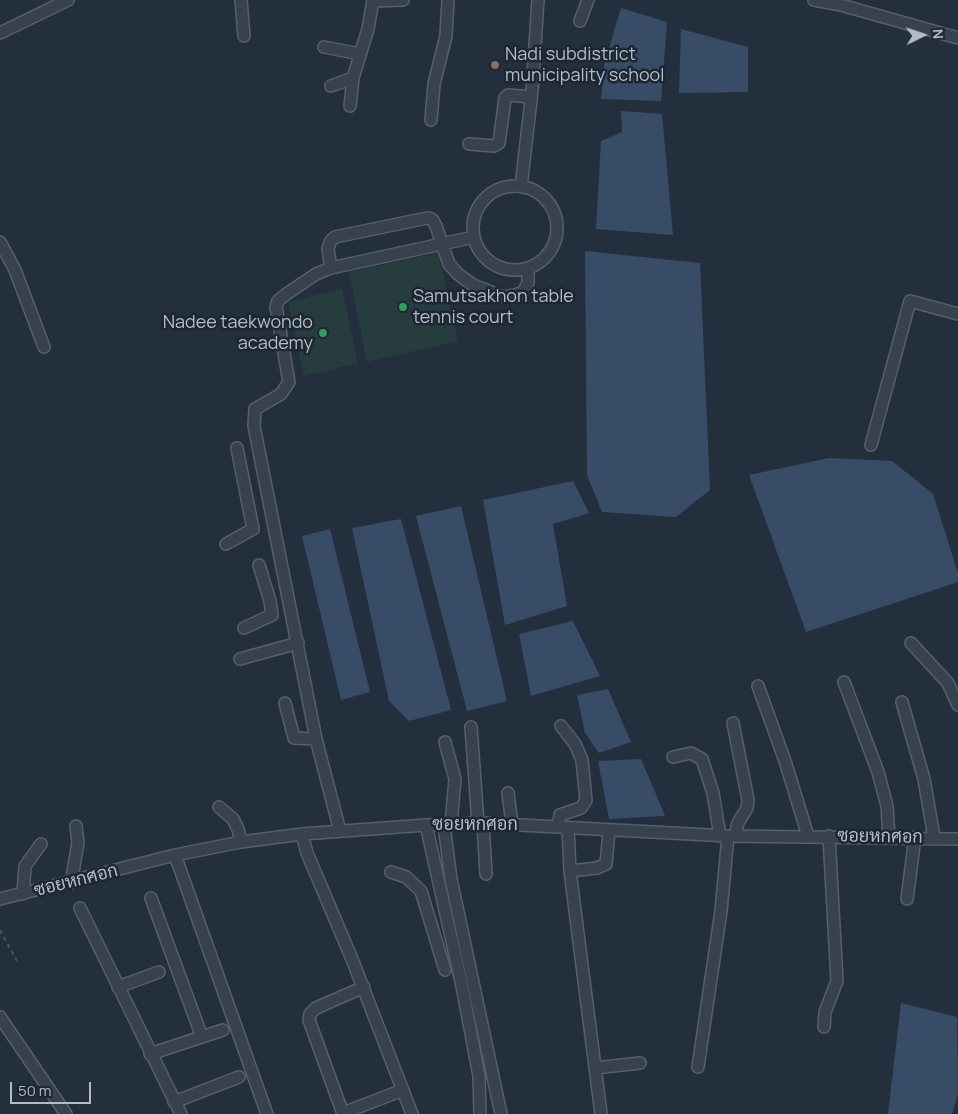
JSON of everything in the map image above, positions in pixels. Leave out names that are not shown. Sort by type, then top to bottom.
[{"type":"street","points":[[0,33],[68,0]]},
{"type":"street","points":[[241,0],[244,36]]},
{"type":"street","points":[[350,106],[352,78],[368,29],[373,0],[403,0]]},
{"type":"street","points":[[431,120],[434,84],[446,36],[448,0]]},
{"type":"street","points":[[521,187],[531,97],[538,0]]},
{"type":"street","points":[[580,21],[588,0]]},
{"type":"street","points":[[814,0],[841,5],[958,38]]},
{"type":"street","points":[[324,47],[360,54]]},
{"type":"street","points":[[331,86],[352,78]]},
{"type":"street","points":[[468,144],[494,146],[499,143],[505,98],[508,95],[531,97]]},
{"type":"street","points":[[521,187],[543,197],[552,210],[557,225],[552,248],[542,261],[528,268],[505,269],[491,262],[480,251],[474,237],[477,213],[485,200],[505,188],[521,187]]},
{"type":"street","points":[[331,268],[328,249],[330,242],[336,238],[427,218],[432,219],[436,226],[449,264],[458,274],[473,285],[504,297],[523,292],[528,283],[528,268]]},
{"type":"street","points":[[340,831],[316,739],[253,415],[255,409],[261,404],[281,394],[289,382],[276,307],[278,301],[285,295],[316,274],[331,268],[441,242],[474,237]]},
{"type":"street","points":[[0,242],[15,270],[44,347]]},
{"type":"street","points":[[871,446],[910,301],[958,314]]},
{"type":"street","points":[[237,448],[252,529]]},
{"type":"street","points":[[226,544],[252,529],[273,522]]},
{"type":"street","points":[[244,628],[272,615],[270,601],[259,565]]},
{"type":"street","points":[[270,601],[289,597]]},
{"type":"street","points":[[911,642],[948,683],[958,705]]},
{"type":"street","points":[[240,659],[298,643]]},
{"type":"street","points":[[844,682],[878,772],[887,806],[889,837]]},
{"type":"street","points":[[758,686],[785,761],[808,836]]},
{"type":"street","points":[[902,702],[924,779],[934,838]]},
{"type":"street","points":[[285,703],[294,738],[316,739]]},
{"type":"street","points":[[728,838],[748,808],[732,723]]},
{"type":"street","points":[[561,726],[575,744],[582,760],[586,800],[581,808],[560,814],[569,848],[570,872],[601,1114]]},
{"type":"street","points":[[471,727],[485,844],[486,874]]},
{"type":"street","points":[[445,742],[455,779],[446,831],[501,1114]]},
{"type":"street","points":[[672,757],[691,753],[702,759],[728,838],[721,911],[698,1067]]},
{"type":"street","points":[[508,793],[512,824]]},
{"type":"street","points":[[219,807],[233,819],[241,842]]},
{"type":"street","name":"ซอยหกศอก","points":[[0,899],[177,859],[241,842],[304,844],[340,831],[427,829],[446,831],[482,825],[512,824],[609,835],[728,838],[829,836],[958,839]]},
{"type":"street","points":[[71,882],[78,843],[76,826]]},
{"type":"street","points":[[427,829],[479,1076],[480,1114]]},
{"type":"street","points":[[570,872],[602,867],[606,864],[609,835]]},
{"type":"street","points":[[824,1027],[825,1012],[837,981],[829,836]]},
{"type":"street","points":[[907,899],[915,837]]},
{"type":"street","points":[[23,894],[25,866],[41,844]]},
{"type":"street","points":[[304,844],[364,987],[412,1114]]},
{"type":"street","points":[[177,859],[267,1114]]},
{"type":"street","points":[[391,872],[406,877],[421,891],[445,970]]},
{"type":"street","points":[[421,891],[440,886]]},
{"type":"street","points":[[151,898],[202,1037]]},
{"type":"street","points":[[80,908],[181,1114]]},
{"type":"street","points":[[118,987],[159,972]]},
{"type":"street","points":[[364,987],[316,1008],[310,1014],[309,1020],[343,1114],[403,1090]]},
{"type":"street","points":[[0,1017],[66,1114]]},
{"type":"street","points":[[150,1054],[223,1030]]},
{"type":"street","points":[[595,1068],[640,1063]]},
{"type":"street","points":[[174,1102],[239,1077]]},
{"type":"path","points":[[0,930],[17,961]]},
{"type":"green space","name":"Samutsakhon table tennis court","points":[[438,253],[458,341],[367,362],[349,272]]},
{"type":"green space","name":"Nadee taekwondo academy","points":[[342,289],[358,363],[304,376],[288,302]]},
{"type":"water","points":[[621,8],[667,22],[661,101],[601,99],[604,65]]},
{"type":"water","points":[[681,29],[748,47],[748,92],[679,93]]},
{"type":"water","points":[[621,111],[662,114],[673,235],[596,229],[601,141],[622,132]]},
{"type":"water","points":[[585,251],[700,263],[710,490],[676,517],[602,512],[587,475]]},
{"type":"water","points":[[829,458],[892,461],[933,494],[958,573],[958,582],[806,632],[749,475]]},
{"type":"water","points":[[573,481],[589,513],[553,524],[567,606],[505,625],[483,500]]},
{"type":"water","points":[[461,506],[507,701],[467,711],[416,516]]},
{"type":"water","points":[[401,519],[451,710],[409,721],[389,701],[352,528]]},
{"type":"water","points":[[330,529],[370,692],[341,700],[302,536]]},
{"type":"water","points":[[573,621],[600,676],[531,696],[519,634]]},
{"type":"water","points":[[608,689],[631,742],[599,753],[585,733],[577,695]]},
{"type":"water","points":[[641,759],[665,816],[609,819],[598,761]]},
{"type":"water","points":[[901,1003],[957,1017],[958,1094],[952,1114],[888,1114]]},
{"type":"place","name":"Nadi subdistrict municipality school","points":[[495,65]]},
{"type":"place","name":"Samutsakhon table tennis court","points":[[403,307]]},
{"type":"place","name":"Nadee taekwondo academy","points":[[323,333]]}]
